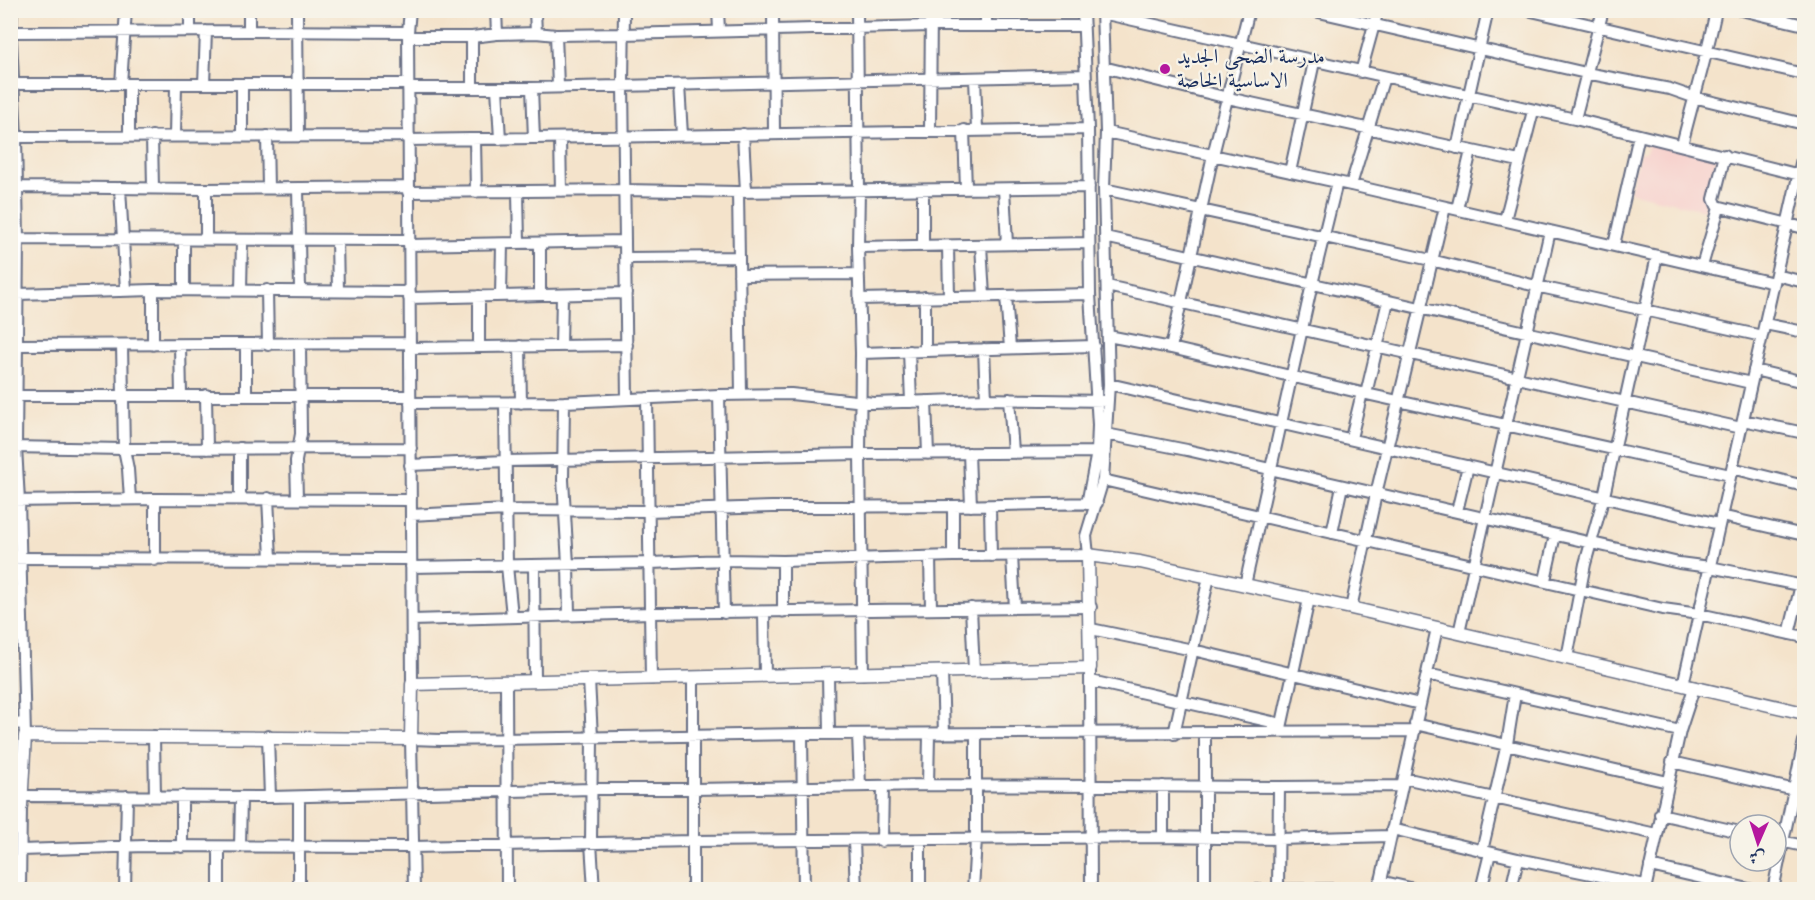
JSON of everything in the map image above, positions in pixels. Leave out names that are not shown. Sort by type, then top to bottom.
[{"type":"main road","points":[[18,803],[24,730],[154,736],[411,739],[412,684],[1090,668],[1088,555],[1124,559],[1351,608],[1804,713]]},
{"type":"street","points":[[12,10],[12,90],[16,137],[13,154],[18,187],[14,211],[18,239],[14,269],[18,294],[14,325],[18,345],[14,382],[17,396],[13,447],[16,609],[24,730]]},
{"type":"street","points":[[126,10],[125,84],[129,136]]},
{"type":"street","points":[[190,10],[190,31]]},
{"type":"street","points":[[249,10],[249,31]]},
{"type":"street","points":[[297,10],[298,136]]},
{"type":"street","points":[[410,10],[408,190],[412,684]]},
{"type":"street","points":[[496,10],[497,34]]},
{"type":"street","points":[[535,10],[536,33]]},
{"type":"street","points":[[624,10],[627,399]]},
{"type":"street","points":[[718,10],[719,30]]},
{"type":"street","points":[[773,10],[774,134]]},
{"type":"street","points":[[857,10],[863,674]]},
{"type":"street","points":[[930,131],[931,10]]},
{"type":"street","points":[[986,10],[986,26]]},
{"type":"street","points":[[15,558],[155,560],[271,558],[507,566],[724,560],[783,561],[953,555],[1088,555],[1086,536],[1106,434],[1094,346],[1090,294],[1088,129],[1083,10]]},
{"type":"street","points":[[1171,348],[1213,155],[1249,10]]},
{"type":"street","points":[[1310,10],[1586,74],[1663,88],[1804,124]]},
{"type":"street","points":[[1361,72],[1378,10]]},
{"type":"street","points":[[1457,148],[1488,10]]},
{"type":"street","points":[[1527,10],[1804,74]]},
{"type":"street","points":[[1575,119],[1603,10]]},
{"type":"street","points":[[1683,145],[1693,97],[1708,51],[1716,10]]},
{"type":"street","points":[[1741,10],[1804,25]]},
{"type":"street","points":[[1092,503],[1103,480],[1102,401],[1109,384],[1102,12],[1314,62],[1575,119],[1802,175]]},
{"type":"street","points":[[11,37],[124,31],[297,31],[472,37],[536,33],[556,35],[931,26],[1084,26]]},
{"type":"street","points":[[204,84],[206,31]]},
{"type":"street","points":[[556,35],[558,86]]},
{"type":"street","points":[[472,37],[472,88]]},
{"type":"street","points":[[1290,172],[1314,62]]},
{"type":"street","points":[[1103,67],[1228,98],[1519,161]]},
{"type":"street","points":[[12,90],[125,84],[532,88],[623,84],[679,85],[1085,75]]},
{"type":"street","points":[[1351,185],[1384,77]]},
{"type":"street","points":[[975,78],[977,130]]},
{"type":"street","points":[[242,84],[242,136]]},
{"type":"street","points":[[175,136],[176,85]]},
{"type":"street","points":[[679,85],[682,135]]},
{"type":"street","points":[[497,88],[500,139]]},
{"type":"street","points":[[532,88],[534,138]]},
{"type":"street","points":[[1505,220],[1533,111]]},
{"type":"street","points":[[16,137],[298,136],[475,140],[1088,129]]},
{"type":"street","points":[[964,130],[966,189]]},
{"type":"street","points":[[1106,132],[1351,185],[1702,266],[1804,282]]},
{"type":"street","points":[[741,394],[739,257],[743,134]]},
{"type":"street","points":[[1614,246],[1639,135]]},
{"type":"street","points":[[152,136],[153,188]]},
{"type":"street","points":[[267,136],[268,188]]},
{"type":"street","points":[[560,138],[561,191]]},
{"type":"street","points":[[475,140],[476,192]]},
{"type":"street","points":[[21,850],[126,847],[413,847],[802,840],[1163,837],[1278,839],[1391,833],[1645,887],[1680,731],[1699,614],[1775,279],[1802,175],[1804,150]]},
{"type":"street","points":[[1456,209],[1471,151]]},
{"type":"street","points":[[1702,266],[1719,208],[1714,199],[1725,156]]},
{"type":"street","points":[[1245,585],[1337,182]]},
{"type":"street","points":[[18,187],[298,188],[476,192],[624,190],[742,192],[1089,187]]},
{"type":"street","points":[[120,188],[126,290]]},
{"type":"street","points":[[298,188],[300,290]]},
{"type":"street","points":[[206,189],[206,239]]},
{"type":"street","points":[[1004,189],[1007,244]]},
{"type":"street","points":[[1104,189],[1431,260],[1536,286],[1762,336]]},
{"type":"street","points":[[923,190],[923,246]]},
{"type":"street","points":[[518,192],[519,243]]},
{"type":"street","points":[[1351,608],[1445,207]]},
{"type":"street","points":[[1719,208],[1804,228]]},
{"type":"street","points":[[1459,633],[1550,231]]},
{"type":"street","points":[[1105,237],[1751,383]]},
{"type":"street","points":[[18,239],[337,240],[502,244],[625,241]]},
{"type":"street","points":[[183,240],[184,290]]},
{"type":"street","points":[[242,240],[242,290]]},
{"type":"street","points":[[337,240],[338,291]]},
{"type":"street","points":[[540,243],[540,295]]},
{"type":"street","points":[[858,247],[1089,243]]},
{"type":"street","points":[[501,295],[502,244]]},
{"type":"street","points":[[981,245],[984,296]]},
{"type":"street","points":[[948,246],[949,297]]},
{"type":"street","points":[[1567,658],[1580,589],[1604,496],[1657,256]]},
{"type":"street","points":[[626,258],[739,257]]},
{"type":"street","points":[[739,275],[858,274]]},
{"type":"street","points":[[1107,286],[1625,402],[1804,433]]},
{"type":"street","points":[[18,294],[126,290],[300,290],[479,296],[626,293]]},
{"type":"street","points":[[153,290],[153,345]]},
{"type":"street","points":[[267,290],[268,345]]},
{"type":"street","points":[[859,299],[1090,294]]},
{"type":"street","points":[[561,346],[562,295]]},
{"type":"street","points":[[479,296],[479,346]]},
{"type":"street","points":[[1006,296],[1010,348]]},
{"type":"street","points":[[925,297],[926,351]]},
{"type":"street","points":[[1351,438],[1388,301]]},
{"type":"street","points":[[1765,324],[1804,332]]},
{"type":"street","points":[[1108,336],[1171,348],[1615,448],[1804,486]]},
{"type":"street","points":[[297,498],[300,344]]},
{"type":"street","points":[[18,345],[627,345]]},
{"type":"street","points":[[122,345],[124,449],[130,499]]},
{"type":"street","points":[[180,345],[181,395]]},
{"type":"street","points":[[246,345],[246,395]]},
{"type":"street","points":[[520,346],[522,403]]},
{"type":"street","points":[[861,353],[1094,346]]},
{"type":"street","points":[[984,349],[986,399]]},
{"type":"street","points":[[909,351],[911,402]]},
{"type":"street","points":[[1754,370],[1804,382]]},
{"type":"street","points":[[1109,384],[1604,496],[1804,535]]},
{"type":"street","points":[[17,396],[300,395],[505,404],[741,394],[802,394],[862,402],[986,399],[1102,401]]},
{"type":"street","points":[[206,395],[207,449]]},
{"type":"street","points":[[719,395],[724,613]]},
{"type":"street","points":[[647,398],[646,459],[651,563],[651,679]]},
{"type":"street","points":[[1010,399],[1013,452]]},
{"type":"street","points":[[926,401],[928,454]]},
{"type":"street","points":[[564,402],[563,461],[569,615]]},
{"type":"street","points":[[505,404],[507,566],[512,616]]},
{"type":"street","points":[[1106,434],[1457,511],[1679,563],[1803,586],[1789,634]]},
{"type":"street","points":[[13,447],[411,448]]},
{"type":"street","points":[[240,448],[240,498]]},
{"type":"street","points":[[410,465],[506,460],[1101,452]]},
{"type":"street","points":[[969,453],[971,506]]},
{"type":"street","points":[[1457,511],[1468,466]]},
{"type":"street","points":[[1103,480],[1663,609],[1699,614],[1804,637]]},
{"type":"street","points":[[1332,532],[1342,486]]},
{"type":"street","points":[[15,501],[240,498],[411,500]]},
{"type":"street","points":[[268,498],[271,558]]},
{"type":"street","points":[[155,499],[155,560]]},
{"type":"street","points":[[411,515],[506,510],[648,511],[1092,503]]},
{"type":"street","points":[[953,506],[953,555]]},
{"type":"street","points":[[990,506],[991,556]]},
{"type":"street","points":[[1545,580],[1555,535]]},
{"type":"street","points":[[1012,556],[1015,608]]},
{"type":"street","points":[[930,557],[931,609]]},
{"type":"street","points":[[783,561],[783,612]]},
{"type":"street","points":[[534,565],[535,681]]},
{"type":"street","points":[[1174,734],[1209,577]]},
{"type":"street","points":[[1281,728],[1310,599]]},
{"type":"street","points":[[412,620],[651,613],[1090,607]]},
{"type":"street","points":[[971,608],[974,671]]},
{"type":"street","points":[[764,613],[765,676]]},
{"type":"street","points":[[1379,886],[1437,628]]},
{"type":"street","points":[[1091,629],[1193,650],[1420,704]]},
{"type":"street","points":[[1090,668],[1091,890]]},
{"type":"street","points":[[942,672],[944,734]]},
{"type":"street","points":[[1427,674],[1680,731]]},
{"type":"street","points":[[828,675],[829,734]]},
{"type":"street","points":[[693,678],[693,890]]},
{"type":"street","points":[[589,680],[592,737],[591,843],[594,890]]},
{"type":"street","points":[[1091,681],[1281,728]]},
{"type":"street","points":[[506,682],[507,890]]},
{"type":"street","points":[[1481,890],[1515,694]]},
{"type":"street","points":[[10,723],[24,730]]},
{"type":"street","points":[[414,890],[411,739],[506,740],[802,734],[1174,734],[1281,728],[1414,728],[1507,744],[1668,782]]},
{"type":"street","points":[[1205,733],[1205,890]]},
{"type":"street","points":[[802,734],[804,890]]},
{"type":"street","points":[[858,734],[860,786]]},
{"type":"street","points":[[973,890],[976,839],[976,734]]},
{"type":"street","points":[[928,785],[929,735]]},
{"type":"street","points":[[154,736],[155,796]]},
{"type":"street","points":[[268,736],[270,797]]},
{"type":"street","points":[[1788,821],[1800,791],[1804,741]]},
{"type":"street","points":[[1672,762],[1800,791]]},
{"type":"street","points":[[20,890],[21,850],[18,803],[127,796],[299,797],[592,789],[928,785],[1278,787],[1403,782],[1496,797],[1656,834]]},
{"type":"street","points":[[882,841],[883,786]]},
{"type":"street","points":[[1163,786],[1163,837]]},
{"type":"street","points":[[1278,787],[1278,889]]},
{"type":"street","points":[[125,890],[127,796]]},
{"type":"street","points":[[182,796],[182,847]]},
{"type":"street","points":[[240,847],[241,796]]},
{"type":"street","points":[[299,797],[299,890]]},
{"type":"street","points":[[1660,814],[1728,829]]},
{"type":"street","points":[[920,840],[920,890]]},
{"type":"street","points":[[854,841],[856,890]]},
{"type":"street","points":[[1788,843],[1804,846]]},
{"type":"street","points":[[219,848],[219,890]]},
{"type":"street","points":[[1511,890],[1518,859]]},
{"type":"street","points":[[1650,866],[1753,890]]},
{"type":"street","points":[[1773,890],[1775,873]]},
{"type":"street","points":[[1693,890],[1695,877]]},
{"type":"street","points":[[1229,890],[1379,886],[1419,890]]},
{"type":"shaded area","points":[[1642,139],[1717,157],[1704,210],[1630,192],[1640,152],[1646,153],[1648,146],[1641,144]]},
{"type":"place","name":"مدرسة الضحي الجديد الاساسية الخاصة","points":[[1165,69]]}]
